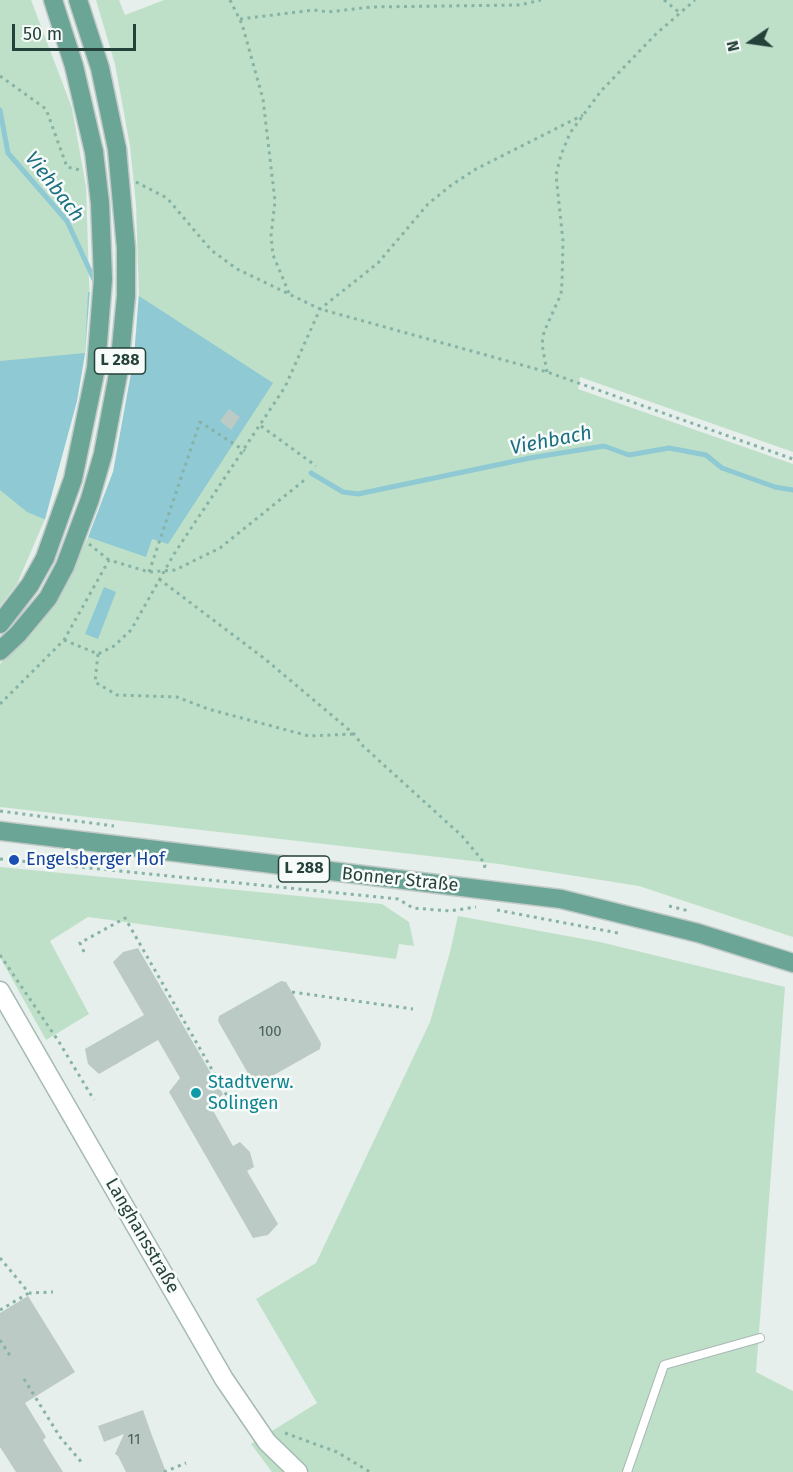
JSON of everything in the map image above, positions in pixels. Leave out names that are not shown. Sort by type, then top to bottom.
[{"type":"main road","name":"L 288","points":[[0,624],[30,585],[45,558],[73,479],[96,368],[103,279],[100,203],[94,152],[75,66],[53,0]]},
{"type":"main road","name":"L 288","points":[[0,651],[18,634],[48,597],[65,566],[100,465],[119,369],[126,296],[126,248],[117,149],[100,68],[78,0]]},
{"type":"main road","name":"Bonner Straße","points":[[0,831],[561,899],[698,933],[793,963]]},
{"type":"street","name":"Langhansstraße","points":[[0,991],[224,1379],[267,1442],[298,1472]]},
{"type":"lane","points":[[627,1472],[664,1365],[760,1338]]},
{"type":"path","points":[[230,0],[240,19],[265,110],[275,201],[271,236],[273,255],[290,294]]},
{"type":"path","points":[[240,19],[314,10],[328,12],[371,7],[520,5],[541,0]]},
{"type":"path","points":[[664,0],[680,13]]},
{"type":"path","points":[[547,372],[542,344],[544,332],[561,294],[563,258],[556,175],[565,144],[601,91],[695,0]]},
{"type":"path","points":[[0,76],[46,109],[67,167],[83,171]]},
{"type":"path","points":[[64,640],[98,654],[114,646],[130,630],[159,579],[285,387],[320,309],[378,263],[428,204],[450,186],[476,169],[583,115]]},
{"type":"path","points":[[138,182],[167,198],[202,241],[224,260],[255,280],[320,309],[547,372],[793,459]]},
{"type":"path","points":[[149,572],[200,422],[245,451]]},
{"type":"path","points":[[261,426],[316,466]]},
{"type":"path","points":[[86,541],[109,560],[149,572],[175,570],[220,548],[307,478]]},
{"type":"path","points":[[0,704],[64,640],[109,560]]},
{"type":"path","points":[[159,579],[265,659],[354,734],[363,746],[462,836],[485,865]]},
{"type":"path","points":[[98,654],[95,682],[117,695],[177,697],[208,709],[309,736],[354,734]]},
{"type":"path","points":[[0,859],[398,899],[413,908],[450,911],[478,906]]},
{"type":"path","points":[[489,909],[628,935]]},
{"type":"path","points":[[84,952],[80,943],[125,918],[234,1107]]},
{"type":"path","points":[[0,955],[59,1042],[93,1100]]},
{"type":"path","points":[[292,992],[413,1009]]},
{"type":"path","points":[[0,1258],[29,1293]]},
{"type":"path","points":[[0,1310],[29,1293],[53,1292]]},
{"type":"path","points":[[0,1340],[11,1357]]},
{"type":"path","points":[[24,1379],[60,1437],[82,1464]]},
{"type":"path","points":[[314,1444],[345,1455],[370,1472]]},
{"type":"path","points":[[164,1472],[186,1463]]},
{"type":"green space","points":[[0,0],[31,0],[72,108],[86,187],[90,311],[85,354],[51,505],[17,584],[0,606]]},
{"type":"green space","points":[[96,0],[119,0],[125,15],[164,0],[793,0],[793,452],[580,377],[578,389],[793,464],[793,937],[639,886],[499,864],[0,807],[0,664],[40,623],[68,579],[88,537],[113,472],[139,296],[136,205],[130,146],[115,64]]},
{"type":"green space","points":[[0,867],[382,904],[409,922],[414,946],[399,944],[396,959],[88,917],[50,941],[89,1014],[46,1040],[0,957]]},
{"type":"green space","points":[[458,916],[600,942],[785,987],[756,1372],[793,1391],[793,1472],[272,1472],[251,1444],[317,1403],[256,1299],[316,1263],[430,1022]]},
{"type":"water","points":[[88,292],[139,296],[273,383],[168,544],[152,539],[146,557],[88,537],[27,512],[0,490],[0,361],[85,353]]},
{"type":"water","points":[[104,587],[116,592],[98,639],[85,634]]},
{"type":"pier","points":[[90,289],[139,293],[134,357],[113,472],[87,540],[44,523],[77,401],[85,354]]},
{"type":"building","points":[[229,409],[240,417],[231,430],[220,421]]},
{"type":"building","name":"Stadtverw. Solingen","points":[[138,948],[223,1094],[211,1107],[233,1146],[240,1142],[250,1152],[254,1167],[247,1171],[278,1224],[268,1235],[253,1238],[169,1092],[180,1078],[158,1040],[99,1074],[88,1064],[85,1049],[144,1015],[113,962],[123,952]]},
{"type":"building","points":[[281,981],[286,982],[321,1043],[320,1049],[258,1084],[253,1082],[218,1021],[219,1016]]},
{"type":"building","points":[[28,1296],[75,1372],[25,1403],[46,1437],[43,1440],[63,1472],[16,1472],[0,1447],[0,1313]]},
{"type":"building","points":[[143,1410],[166,1472],[126,1472],[115,1454],[124,1434],[104,1442],[98,1426]]},
{"type":"waterway","name":"Viehbach","points":[[0,110],[8,153],[67,221],[97,286]]},
{"type":"waterway","name":"Viehbach","points":[[311,473],[343,492],[358,494],[530,458],[604,446],[629,455],[669,448],[706,455],[722,468],[775,487],[793,490]]},
{"type":"place","name":"Engelsberger Hof","points":[[14,860]]},
{"type":"place","name":"Stadtverw. Solingen","points":[[196,1093]]}]
